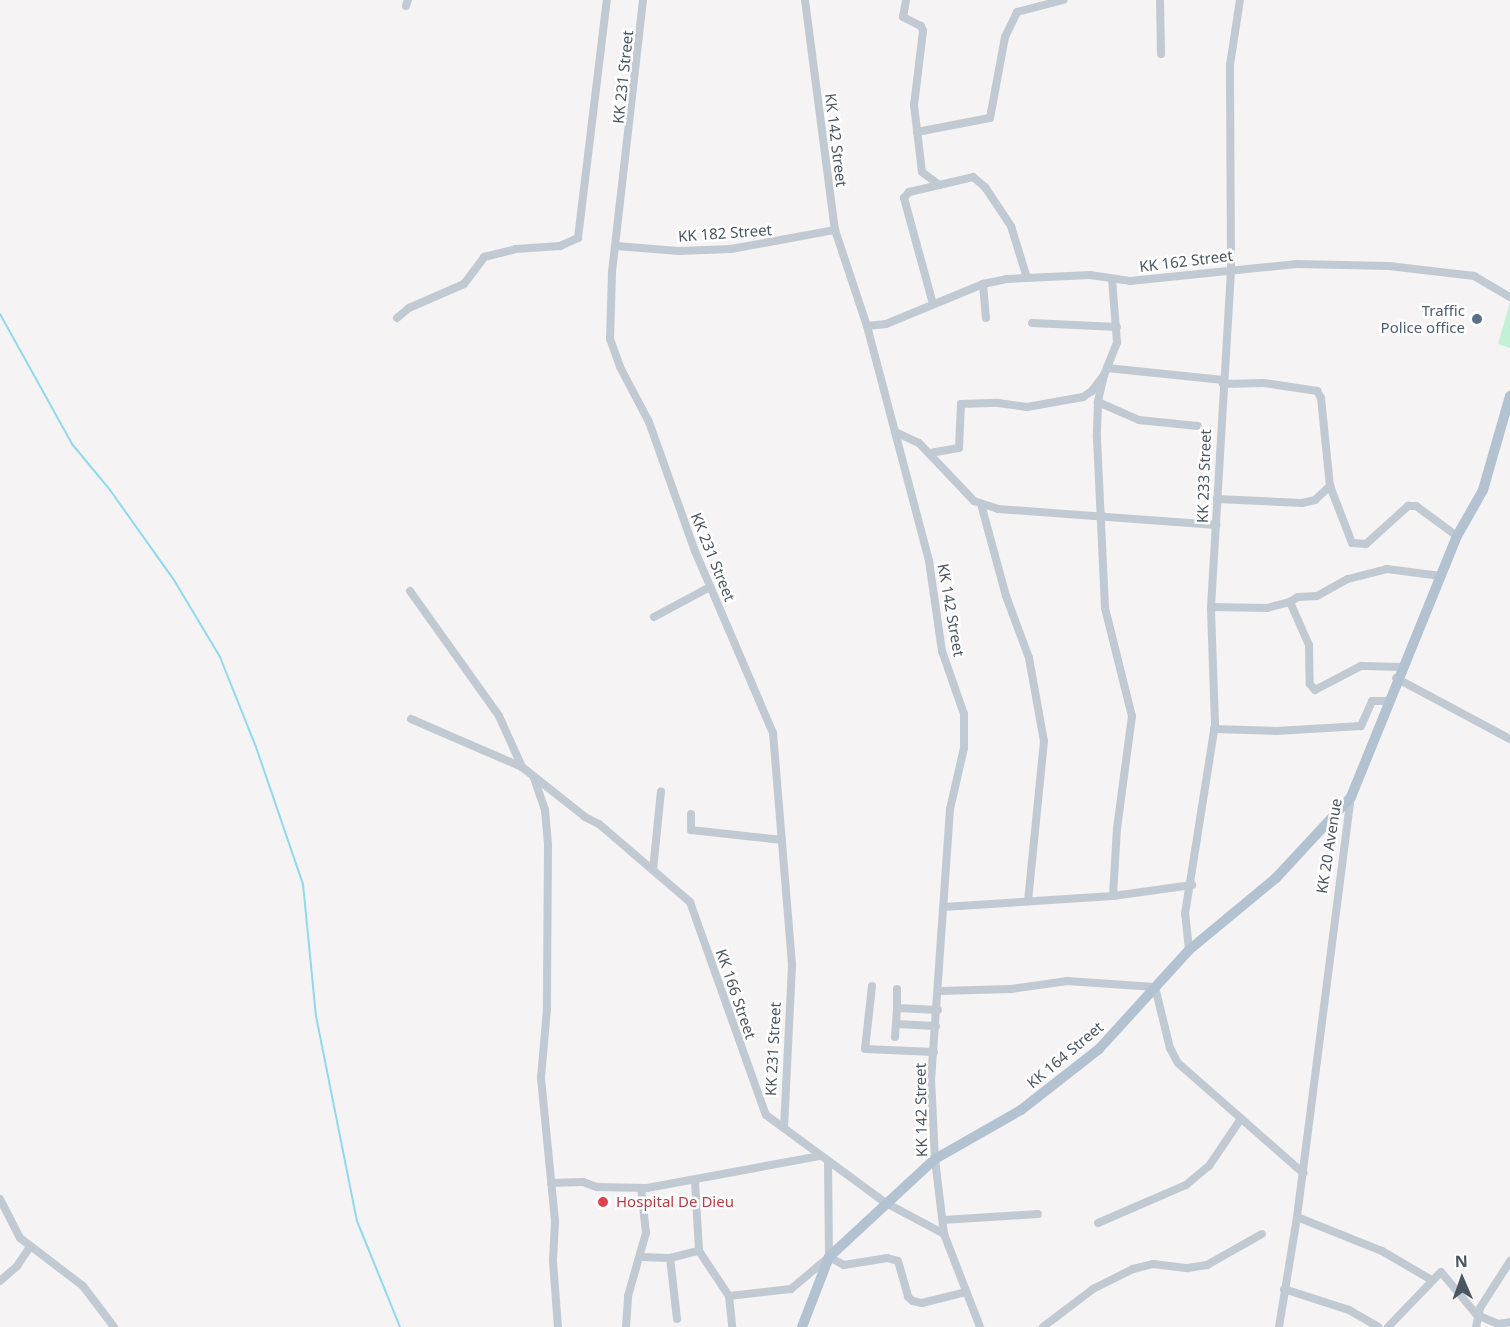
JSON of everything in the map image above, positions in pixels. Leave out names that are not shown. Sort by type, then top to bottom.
[{"type":"main road","name":"KK 20 Avenue","points":[[1350,797],[1396,678],[1457,536],[1483,490],[1510,396]]},
{"type":"main road","name":"KK 164 Street","points":[[802,1327],[830,1257],[934,1159],[1021,1110],[1061,1082],[1126,1022],[1189,950],[1276,878],[1350,797]]},
{"type":"street","points":[[397,318],[409,308],[464,284],[484,257],[516,249],[560,246],[578,238],[607,0]]},
{"type":"street","name":"KK 231 Street","points":[[643,0],[610,300],[612,352],[649,422],[710,586],[773,733],[792,965],[784,1128]]},
{"type":"street","name":"KK 142 Street","points":[[805,0],[835,230],[867,327],[929,561],[942,651],[966,729],[950,809],[934,1052],[934,1159],[944,1234]]},
{"type":"street","points":[[906,0],[903,17],[921,26],[923,31],[914,105],[922,172],[939,185]]},
{"type":"street","points":[[917,132],[990,118],[1005,37],[1017,12],[1063,0]]},
{"type":"street","points":[[1160,0],[1161,54]]},
{"type":"street","name":"KK 233 Street","points":[[1189,950],[1185,914],[1192,885],[1214,729],[1211,607],[1231,269],[1230,65],[1239,0]]},
{"type":"street","points":[[933,304],[904,198],[909,192],[973,177],[985,187],[1011,226],[1027,278]]},
{"type":"street","name":"KK 182 Street","points":[[616,246],[679,251],[731,249],[835,230]]},
{"type":"street","name":"KK 162 Street","points":[[867,327],[886,324],[983,284],[1027,278],[1090,275],[1112,279],[1176,279],[1231,269],[1297,264],[1415,268],[1482,279],[1510,297]]},
{"type":"street","points":[[1112,279],[1118,327],[1117,342],[1098,402],[1100,518],[1105,608],[1132,716],[1117,828],[1113,896]]},
{"type":"street","points":[[983,284],[986,318]]},
{"type":"street","points":[[1032,323],[1118,327]]},
{"type":"street","points":[[1106,371],[1315,389],[1321,398],[1330,486],[1352,543],[1358,546],[1366,544],[1408,506],[1416,506],[1457,536]]},
{"type":"street","points":[[930,453],[958,448],[961,404],[998,403],[1027,407],[1083,397],[1106,371]]},
{"type":"street","points":[[1098,402],[1139,420],[1198,426]]},
{"type":"street","points":[[895,432],[919,443],[981,504],[998,509],[1216,525]]},
{"type":"street","points":[[1217,499],[1302,503],[1315,500],[1330,486]]},
{"type":"street","points":[[981,504],[1006,596],[1029,658],[1044,741],[1028,901]]},
{"type":"street","points":[[1211,607],[1267,608],[1290,602],[1298,597],[1324,593],[1348,579],[1387,570],[1440,576]]},
{"type":"street","points":[[654,617],[710,586]]},
{"type":"street","points":[[410,591],[499,716],[522,767]]},
{"type":"street","points":[[1290,602],[1310,645],[1310,684],[1315,690],[1361,666],[1402,667]]},
{"type":"street","points":[[1396,678],[1510,739]]},
{"type":"street","points":[[1214,729],[1276,731],[1361,726],[1372,701],[1387,701]]},
{"type":"street","name":"KK 166 Street","points":[[411,719],[522,767],[599,824],[690,902],[752,1082],[766,1115],[828,1163],[886,1203],[944,1234]]},
{"type":"street","points":[[534,778],[545,810],[548,846],[547,1009],[541,1078],[551,1183],[558,1327]]},
{"type":"street","points":[[653,870],[661,791]]},
{"type":"street","name":"KK 20 Avenue","points":[[1279,1327],[1303,1173],[1350,797]]},
{"type":"street","points":[[691,814],[691,830],[781,840]]},
{"type":"street","points":[[944,907],[1113,896],[1192,885]]},
{"type":"street","points":[[939,991],[1011,989],[1067,981],[1155,987],[1173,1055],[1240,1120],[1303,1173]]},
{"type":"street","points":[[872,986],[866,1049],[934,1052]]},
{"type":"street","points":[[895,1037],[897,989]]},
{"type":"street","points":[[897,1008],[938,1010]]},
{"type":"street","points":[[896,1024],[936,1026]]},
{"type":"street","points":[[1098,1223],[1186,1185],[1209,1166],[1240,1120]]},
{"type":"street","points":[[551,1183],[583,1182],[597,1187],[641,1188],[819,1156]]},
{"type":"street","points":[[828,1163],[830,1257]]},
{"type":"street","points":[[695,1180],[699,1251],[729,1296],[732,1327]]},
{"type":"street","points":[[626,1327],[628,1296],[646,1233],[641,1188]]},
{"type":"street","points":[[0,1199],[15,1232],[82,1286],[114,1327]]},
{"type":"street","points":[[943,1220],[1038,1214]]},
{"type":"street","points":[[1297,1217],[1382,1251],[1430,1279]]},
{"type":"street","points":[[944,1234],[980,1327]]},
{"type":"street","points":[[1043,1327],[1093,1289],[1133,1269],[1153,1264],[1188,1269],[1207,1265],[1262,1234]]},
{"type":"street","points":[[0,1281],[21,1262],[30,1246]]},
{"type":"street","points":[[641,1257],[670,1257],[699,1251]]},
{"type":"street","points":[[670,1257],[677,1319]]},
{"type":"street","points":[[830,1257],[844,1265],[887,1258],[898,1262],[908,1297],[913,1301],[922,1303],[966,1292]]},
{"type":"street","points":[[729,1296],[791,1289],[830,1257]]},
{"type":"street","points":[[1476,1327],[1477,1315],[1510,1261]]},
{"type":"street","points":[[1388,1327],[1430,1279],[1443,1272],[1477,1315],[1498,1324],[1510,1322]]},
{"type":"street","points":[[1284,1289],[1349,1310],[1379,1327]]},
{"type":"green space","points":[[1510,302],[1510,348],[1498,344]]},
{"type":"waterway","points":[[0,314],[72,444],[110,490],[174,580],[220,657],[256,747],[303,884],[316,1016],[357,1221],[400,1327]]},
{"type":"place","name":"Traffic Police office","points":[[1477,319]]},
{"type":"place","name":"Hospital De Dieu","points":[[603,1202]]}]
